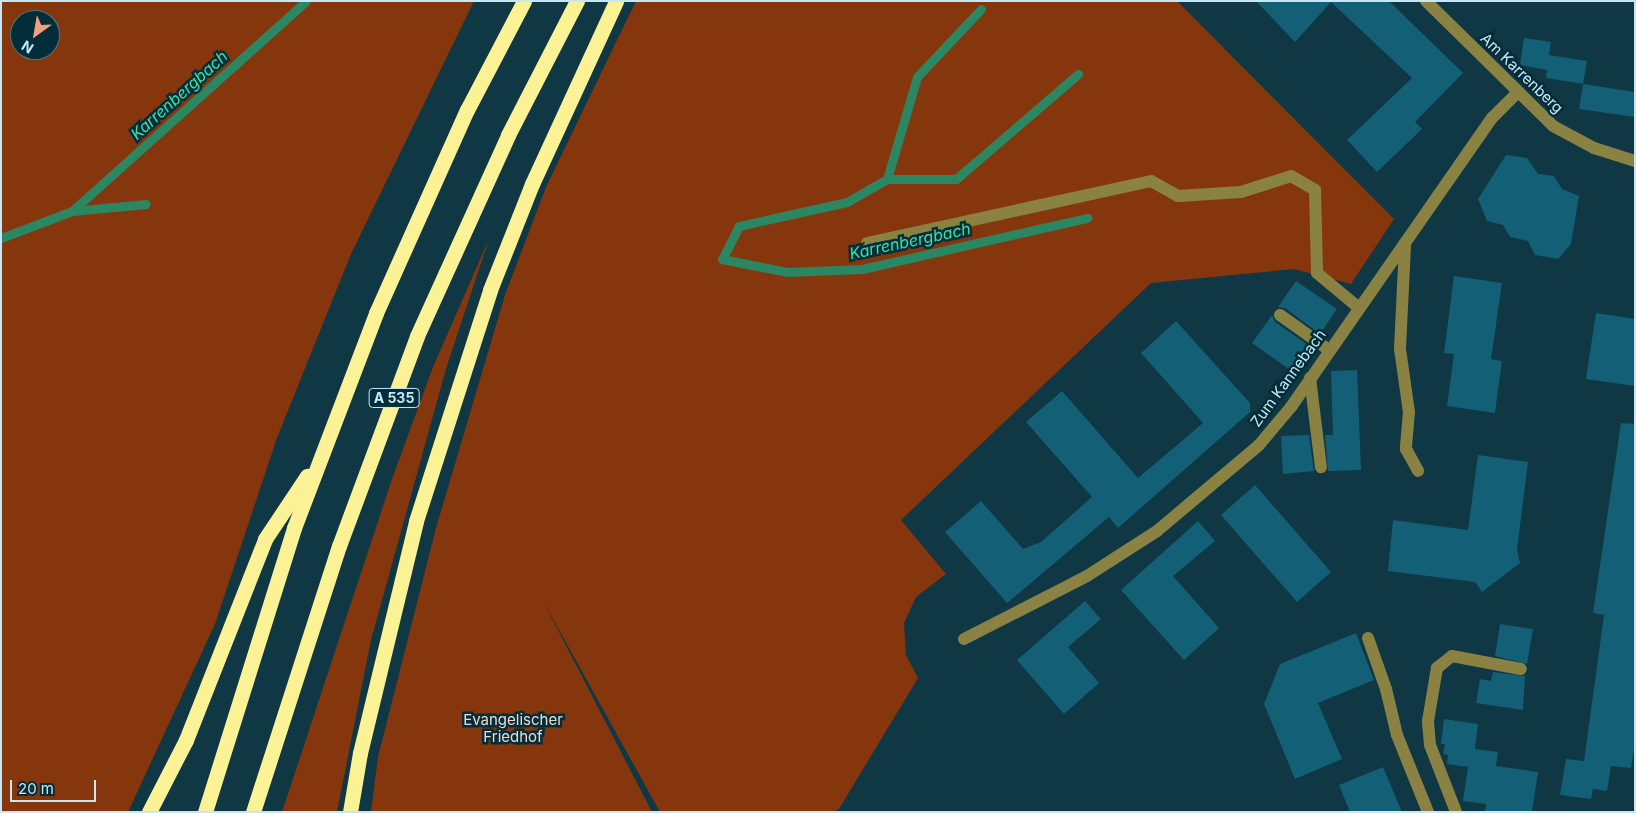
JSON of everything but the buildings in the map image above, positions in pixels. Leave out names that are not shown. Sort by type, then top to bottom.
[{"type":"highway","name":"A 535","points":[[206,812],[291,537],[376,313],[463,118],[524,1]]},
{"type":"highway","name":"A 535","points":[[253,812],[339,546],[417,336],[508,135],[577,1]]},
{"type":"highway","points":[[350,812],[360,753],[416,521],[481,318],[532,184],[616,1]]},
{"type":"highway","points":[[149,812],[186,740],[265,539],[321,454]]},
{"type":"street","name":"Am Karrenberg","points":[[1426,1],[1516,94],[1552,126],[1573,138],[1635,161]]},
{"type":"street","name":"Zum Kannebach","points":[[964,639],[1087,576],[1157,531],[1259,445],[1405,246],[1492,118],[1516,94]]},
{"type":"street","points":[[867,243],[1151,181],[1178,196],[1241,192],[1291,176],[1315,190],[1317,273],[1359,308]]},
{"type":"street","points":[[1405,246],[1400,349],[1409,412],[1406,449],[1418,471]]},
{"type":"street","points":[[1280,315],[1329,350]]},
{"type":"street","points":[[1310,378],[1321,467]]},
{"type":"street","points":[[1368,638],[1386,689],[1397,734],[1428,812]]},
{"type":"street","points":[[1456,812],[1430,745],[1428,721],[1437,668],[1452,656],[1521,669]]},
{"type":"green space","points":[[1,1],[474,1],[351,254],[277,438],[215,624],[128,812],[1,812]]},
{"type":"green space","name":"Evangelischer Friedhof","points":[[636,1],[1177,1],[1394,219],[1351,284],[1294,269],[1151,283],[901,520],[946,574],[916,597],[904,623],[906,655],[918,678],[839,809],[831,812],[660,812],[543,601],[652,812],[371,812],[378,757],[436,528],[505,295],[546,187]]},
{"type":"green space","points":[[489,239],[446,369],[371,640],[337,812],[282,812],[391,482],[433,367]]},
{"type":"waterway","name":"Karrenbergbach","points":[[1,238],[72,211],[306,1]]},
{"type":"waterway","name":"Karrenbergbach","points":[[981,9],[917,77],[887,179],[847,202],[739,226],[722,259],[787,272],[862,269],[1087,218]]},
{"type":"waterway","name":"Karrenbergbach","points":[[887,179],[956,179],[1078,74]]},
{"type":"waterway","name":"Karrenbergbach","points":[[72,211],[146,204]]}]
